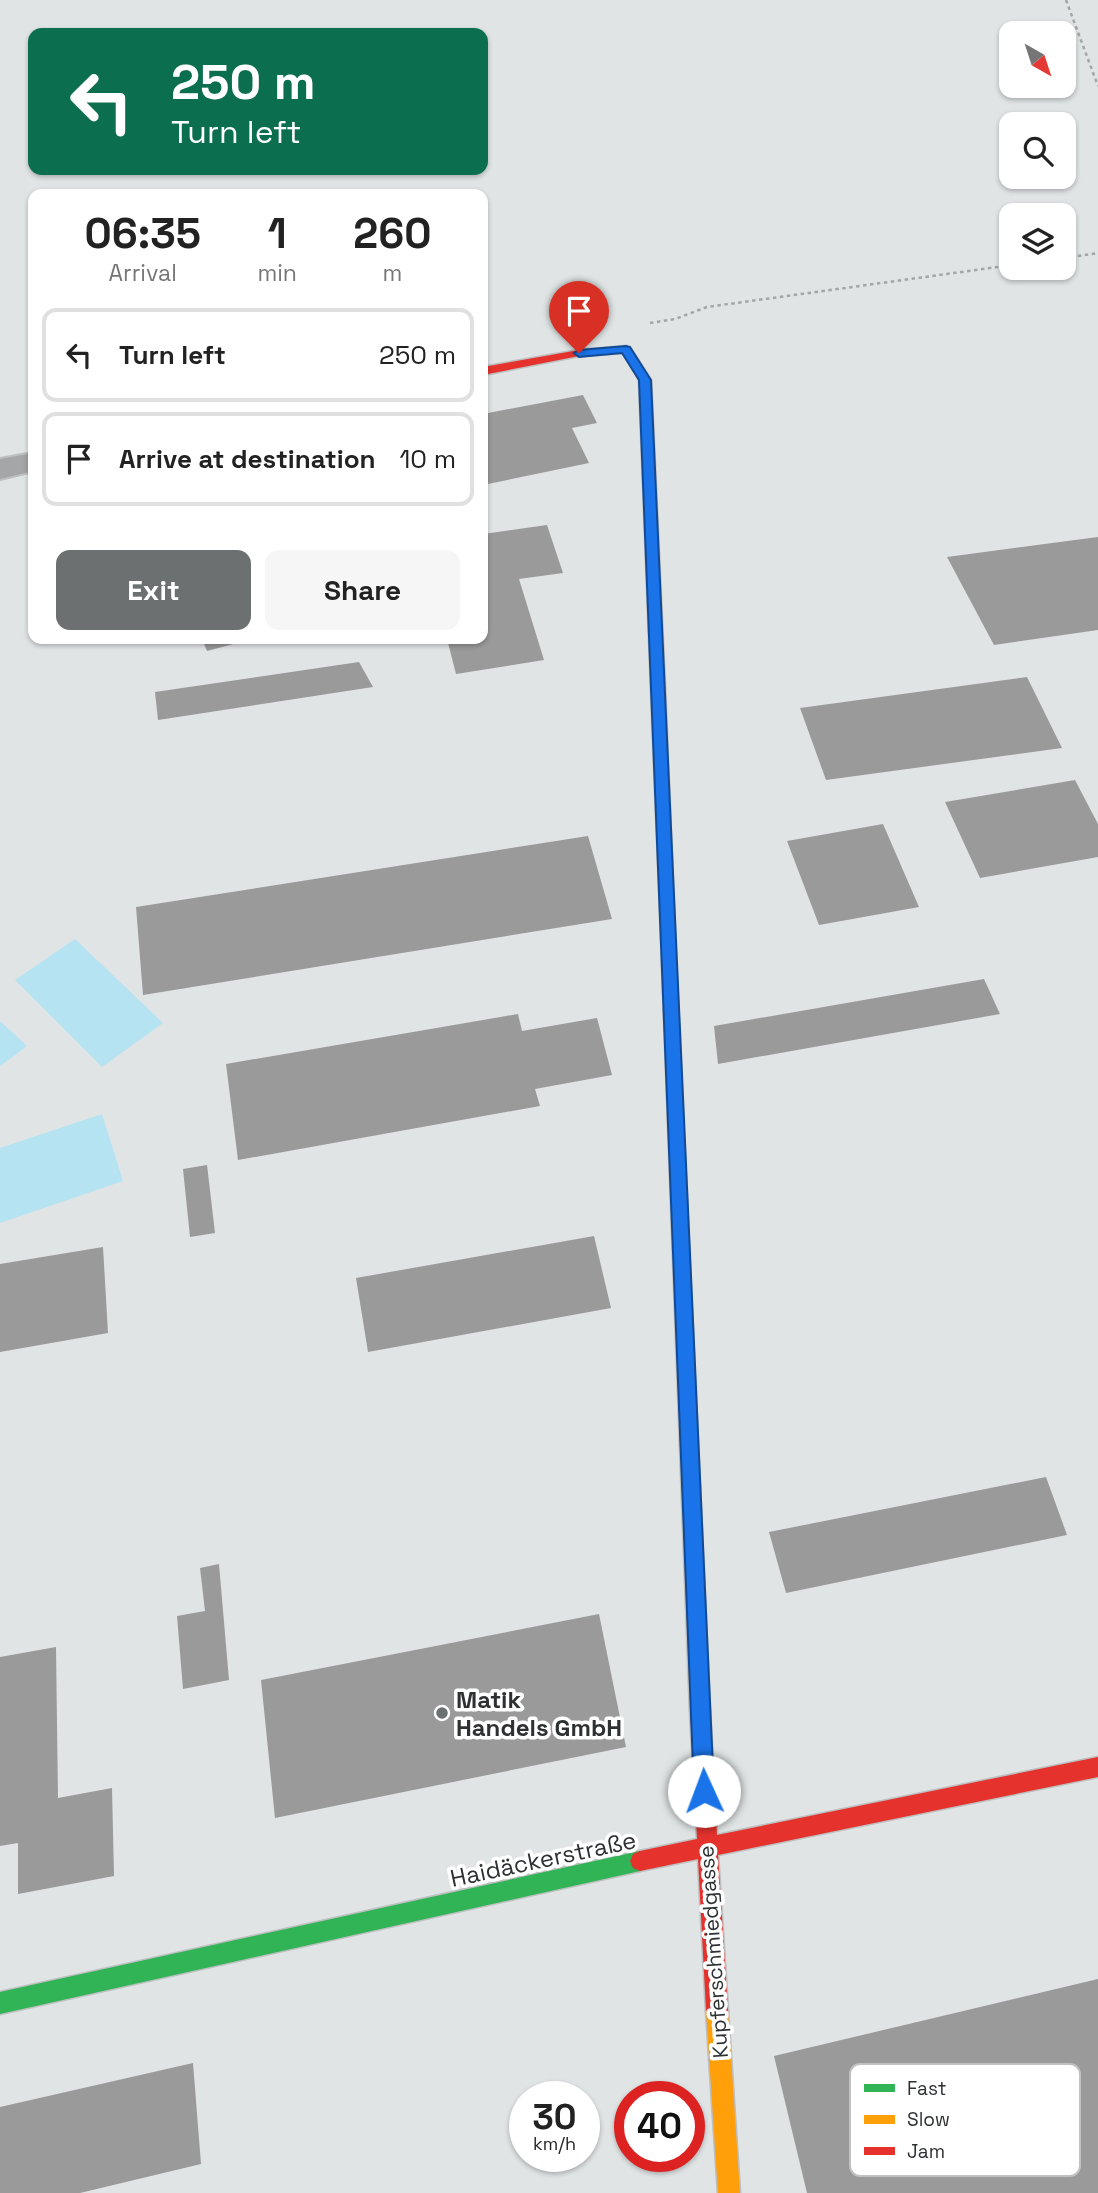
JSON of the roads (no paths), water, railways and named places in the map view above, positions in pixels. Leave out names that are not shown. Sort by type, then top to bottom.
[{"type":"street","name":"Kupferschmiedgasse","points":[[488,370],[579,353],[626,349],[645,380],[706,1846],[729,2193]]},
{"type":"street","points":[[0,469],[28,462]]},
{"type":"street","name":"Haidäckerstraße","points":[[0,2003],[706,1846],[1098,1767]]},
{"type":"place","name":"Matik Handels GmbH","points":[[442,1713]]}]
